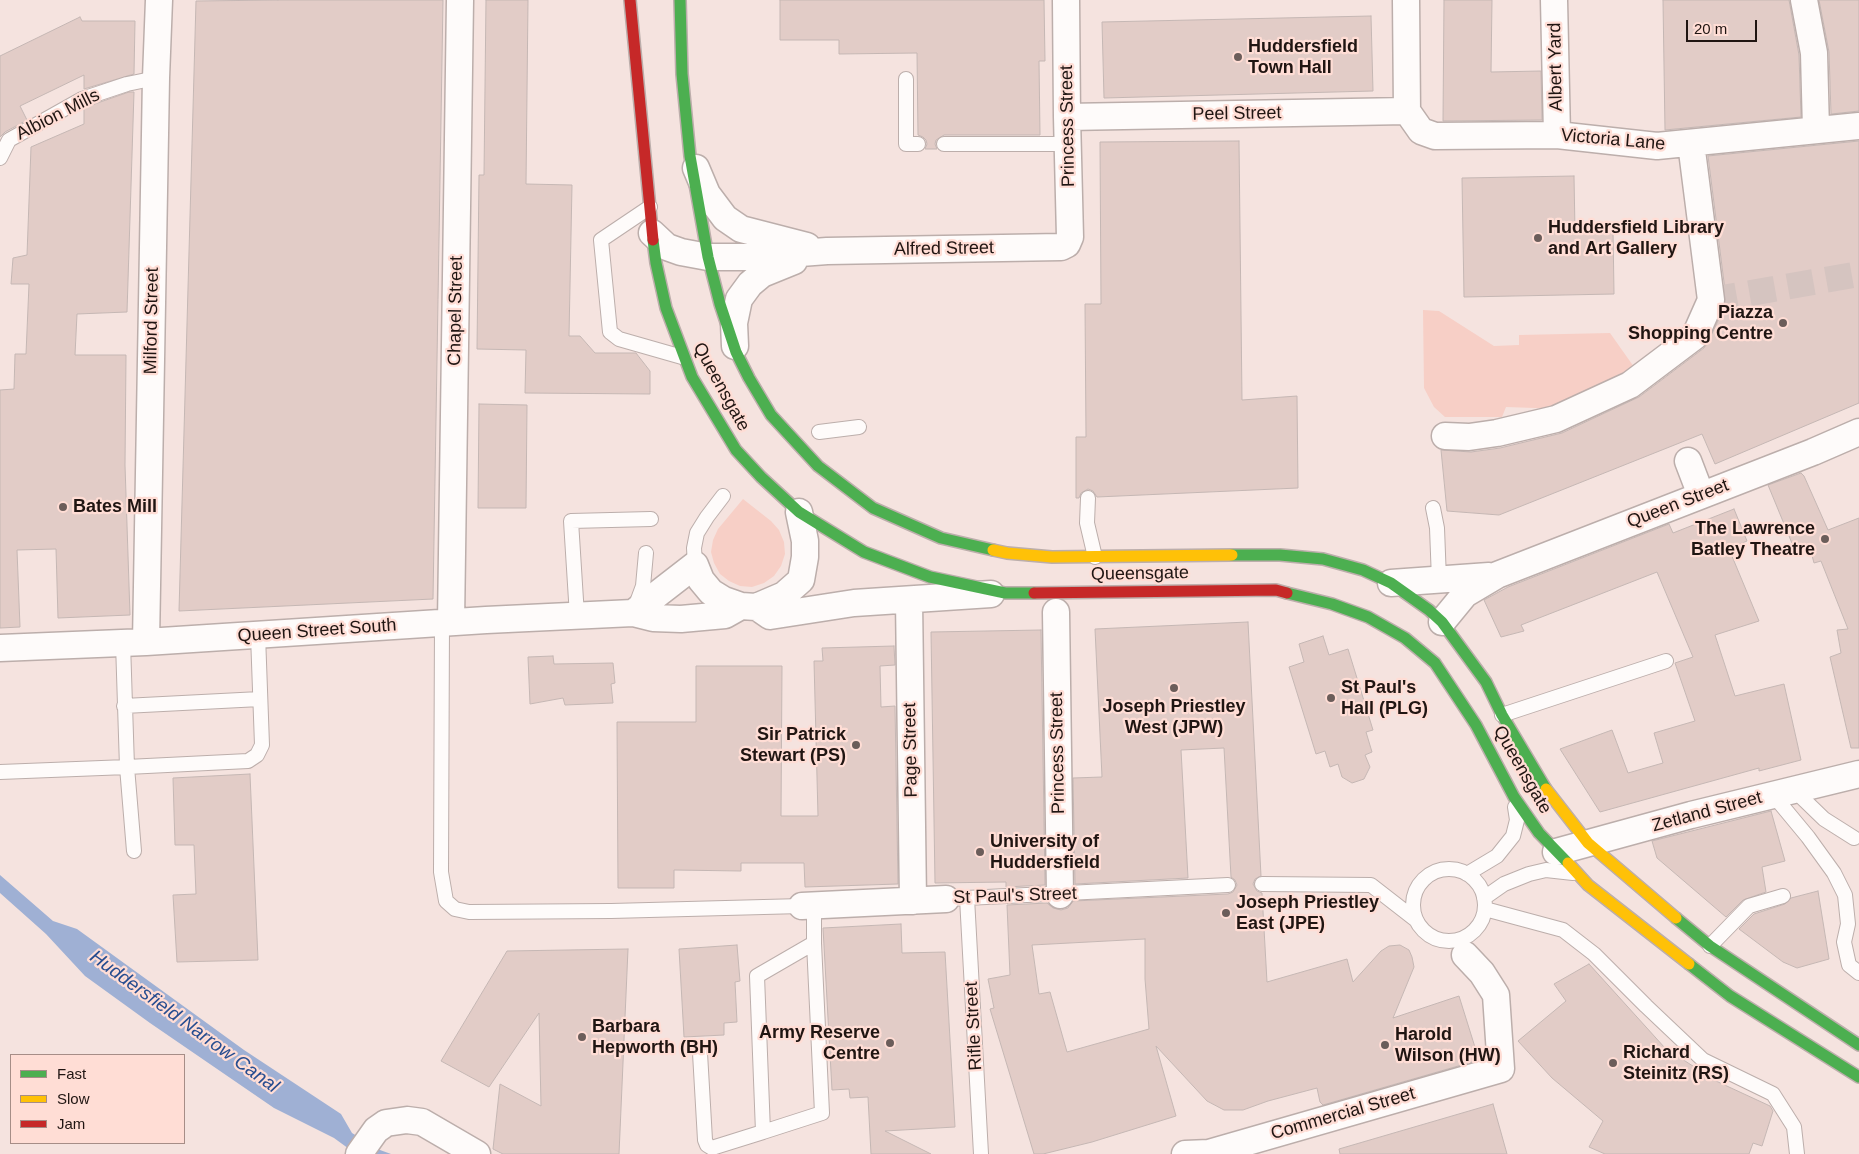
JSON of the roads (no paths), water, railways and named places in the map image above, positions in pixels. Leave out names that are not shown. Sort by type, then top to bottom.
[{"type":"highway","name":"Queensgate","points":[[630,0],[656,263],[666,308],[682,357],[711,411],[736,450],[761,477],[799,512],[864,552],[930,577],[1005,593],[1276,590],[1332,604],[1368,617],[1405,638],[1435,663],[1476,726],[1514,797],[1538,832],[1576,874],[1629,918],[1730,996],[1859,1077]]},
{"type":"highway","name":"Queensgate","points":[[680,0],[682,74],[690,156],[708,257],[720,304],[736,352],[771,415],[818,466],[873,508],[941,538],[1007,553],[1052,558],[1280,555],[1323,559],[1363,570],[1392,583],[1442,622],[1486,682],[1502,715],[1547,790],[1588,843],[1710,946],[1859,1044]]},
{"type":"street","name":"Milford Street","points":[[135,642],[159,0]]},
{"type":"street","name":"Chapel Street","points":[[447,622],[460,0]]},
{"type":"street","name":"Princess Street","points":[[1061,247],[1067,244],[1070,237],[1066,0]]},
{"type":"street","points":[[1406,0],[1407,111]]},
{"type":"street","name":"Albert Yard","points":[[1554,0],[1557,134]]},
{"type":"street","points":[[1804,0],[1814,53],[1816,130]]},
{"type":"street","name":"Peel Street","points":[[1067,116],[1407,111]]},
{"type":"street","name":"Victoria Lane","points":[[1407,111],[1421,131],[1436,136],[1557,134],[1657,146],[1859,126]]},
{"type":"street","points":[[1445,436],[1469,437],[1556,420],[1630,385],[1695,336],[1710,300],[1691,144]]},
{"type":"street","name":"Alfred Street","points":[[690,156],[707,194],[725,218],[741,229],[827,251]]},
{"type":"street","name":"Alfred Street","points":[[652,233],[666,247],[708,257],[748,257],[827,251],[1061,247]]},
{"type":"street","name":"Alfred Street","points":[[736,352],[734,322],[739,299],[750,284],[762,274],[786,263],[827,251]]},
{"type":"street","name":"Queen Street","points":[[1442,622],[1465,594],[1497,575],[1813,452],[1859,432]]},
{"type":"street","points":[[1688,461],[1701,495]]},
{"type":"street","points":[[799,512],[805,557],[801,580],[854,603]]},
{"type":"street","points":[[643,615],[695,565],[701,580],[711,592],[724,600],[749,606],[770,616],[854,603],[1005,593]]},
{"type":"street","name":"Queen Street","points":[[1392,583],[1497,575]]},
{"type":"street","name":"Queen Street South","points":[[643,615],[681,619],[725,616],[784,595],[801,580]]},
{"type":"street","name":"Queen Street South","points":[[0,648],[258,635],[447,622],[643,615],[682,610],[711,592]]},
{"type":"street","name":"Page Street","points":[[909,600],[913,901]]},
{"type":"street","name":"Princess Street","points":[[1056,612],[1060,895]]},
{"type":"street","name":"Zetland Street","points":[[1556,852],[1764,796],[1859,774]]},
{"type":"street","name":"St Paul's Street","points":[[808,905],[957,899]]},
{"type":"street","name":"Commercial Street","points":[[1185,1154],[1209,1153],[1501,1069],[1496,995],[1482,973],[1464,955]]},
{"type":"street","points":[[359,1154],[376,1130],[386,1123],[407,1120],[422,1122],[476,1154]]},
{"type":"lane","name":"Albion Mills","points":[[0,158],[9,140],[82,99],[127,84],[156,78]]},
{"type":"lane","points":[[906,79],[906,144],[918,144]]},
{"type":"lane","points":[[944,144],[1068,144]]},
{"type":"lane","points":[[650,207],[601,240],[610,332],[619,339],[682,357]]},
{"type":"lane","points":[[819,432],[859,427]]},
{"type":"lane","points":[[695,565],[694,548],[697,532],[724,496]]},
{"type":"lane","points":[[1088,498],[1087,524],[1095,557]]},
{"type":"lane","points":[[1433,508],[1437,528],[1440,580]]},
{"type":"lane","points":[[576,616],[570,522],[651,519]]},
{"type":"lane","points":[[643,615],[646,553]]},
{"type":"lane","points":[[447,622],[441,872],[446,901],[455,909],[469,912],[611,911],[808,905],[814,943],[822,1113],[712,1148],[707,1145],[705,1140],[700,1052]]},
{"type":"lane","points":[[0,772],[248,761],[257,756],[262,745],[258,635]]},
{"type":"lane","points":[[134,851],[124,706],[135,642]]},
{"type":"lane","points":[[1502,715],[1666,661]]},
{"type":"lane","points":[[124,706],[260,699]]},
{"type":"lane","points":[[1793,789],[1824,819],[1854,838]]},
{"type":"lane","points":[[1764,796],[1780,802],[1834,873],[1845,895],[1848,924],[1844,942],[1849,965],[1859,973]]},
{"type":"lane","points":[[1467,874],[1497,856],[1513,836],[1517,820],[1514,797]]},
{"type":"lane","points":[[1446,869],[1457,870],[1467,874],[1478,881],[1485,904],[1483,918],[1477,928],[1469,935],[1460,939],[1446,941],[1434,938],[1423,931],[1416,920],[1413,896],[1418,885],[1426,877],[1446,869]]},
{"type":"lane","points":[[1485,904],[1504,884],[1529,874],[1546,870],[1576,874]]},
{"type":"lane","points":[[1262,884],[1371,886],[1416,920]]},
{"type":"lane","name":"St Paul's Street","points":[[957,899],[1228,885]]},
{"type":"lane","points":[[1710,946],[1749,906],[1783,896]]},
{"type":"lane","name":"Rifle Street","points":[[957,899],[981,1154]]},
{"type":"lane","points":[[1485,904],[1563,930],[1594,954],[1703,1060],[1773,1094],[1794,1127],[1797,1154]]},
{"type":"lane","points":[[763,1132],[757,976],[814,943]]},
{"type":"water","name":"Huddersfield Narrow Canal","points":[[0,875],[53,921],[77,929],[244,1050],[341,1114],[352,1133],[380,1150],[391,1154],[356,1154],[334,1138],[274,1108],[150,1023],[85,976],[46,934],[0,893]]},
{"type":"tunnel","points":[[1711,300],[1859,274]]},
{"type":"place","name":"Huddersfield Town Hall","points":[[1238,57]]},
{"type":"place","name":"Huddersfield Library and Art Gallery","points":[[1538,238]]},
{"type":"place","name":"Piazza Shopping Centre","points":[[1783,323]]},
{"type":"place","name":"Bates Mill","points":[[63,507]]},
{"type":"place","name":"The Lawrence Batley Theatre","points":[[1825,539]]},
{"type":"place","name":"Joseph Priestley West (JPW)","points":[[1174,688]]},
{"type":"place","name":"St Paul's Hall (PLG)","points":[[1331,698]]},
{"type":"place","name":"Sir Patrick Stewart (PS)","points":[[856,745]]},
{"type":"place","name":"University of Huddersfield","points":[[980,852]]},
{"type":"place","name":"Joseph Priestley East (JPE)","points":[[1226,913]]},
{"type":"place","name":"Barbara Hepworth (BH)","points":[[582,1037]]},
{"type":"place","name":"Army Reserve Centre","points":[[890,1043]]},
{"type":"place","name":"Harold Wilson (HW)","points":[[1385,1045]]},
{"type":"place","name":"Richard Steinitz (RS)","points":[[1613,1063]]}]
